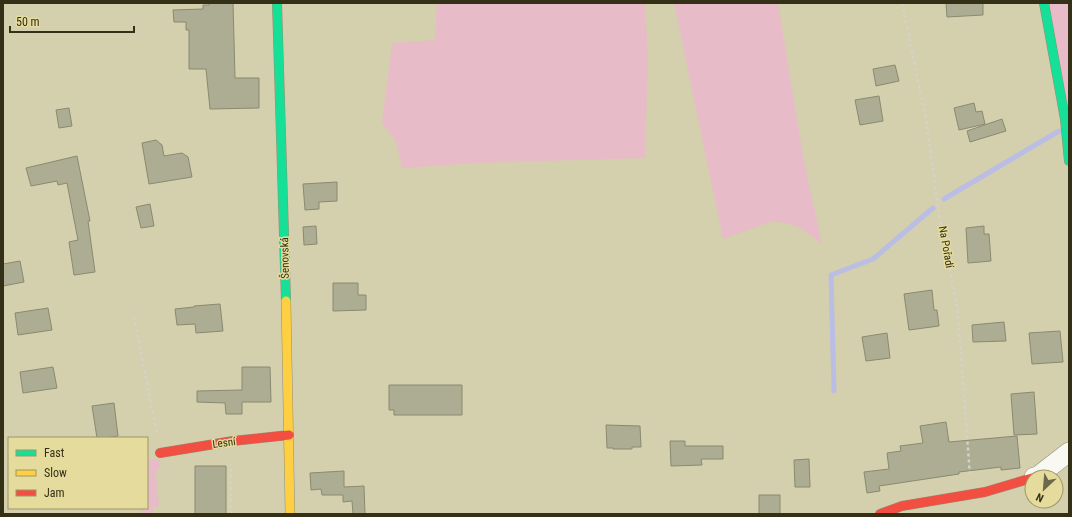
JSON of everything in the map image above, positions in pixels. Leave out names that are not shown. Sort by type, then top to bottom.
[{"type":"main road","name":"Šenovská","points":[[277,3],[284,230],[290,514]]},
{"type":"main road","points":[[1044,3],[1065,119],[1069,160]]},
{"type":"main road","name":"Lesní","points":[[160,453],[233,441],[289,435]]},
{"type":"main road","points":[[880,514],[902,506],[985,492],[1024,480]]},
{"type":"street","points":[[1047,469],[1069,452]]},
{"type":"path","name":"Na Pořadí","points":[[902,3],[926,120],[939,212],[958,314],[971,494]]},
{"type":"path","points":[[134,317],[160,453]]},
{"type":"path","points":[[231,465],[231,514]]},
{"type":"shaded area","points":[[437,3],[645,3],[648,59],[645,158],[475,163],[402,168],[394,138],[382,123],[392,43],[435,40]]},
{"type":"shaded area","points":[[674,3],[778,3],[803,156],[822,244],[798,227],[778,222],[770,222],[723,239]]},
{"type":"shaded area","points":[[1048,3],[1069,3],[1069,155]]},
{"type":"shaded area","points":[[148,459],[160,459],[161,465],[156,474],[159,506],[153,507],[153,514],[141,514],[141,509],[148,509]]},
{"type":"building","points":[[209,3],[233,3],[235,78],[259,78],[259,108],[210,109],[206,69],[189,69],[189,30],[186,30],[186,22],[174,22],[173,10],[203,9],[203,5],[209,5]]},
{"type":"building","points":[[946,3],[983,3],[983,15],[947,17]]},
{"type":"building","points":[[895,65],[899,81],[876,86],[873,69]]},
{"type":"building","points":[[879,96],[883,121],[860,125],[855,100]]},
{"type":"building","points":[[974,103],[976,112],[982,111],[985,124],[959,130],[954,108]]},
{"type":"building","points":[[69,108],[72,126],[59,128],[56,110]]},
{"type":"building","points":[[1002,119],[1006,131],[970,142],[967,131]]},
{"type":"building","points":[[156,140],[162,145],[164,156],[182,153],[188,157],[192,177],[149,184],[142,143]]},
{"type":"building","points":[[77,156],[90,221],[88,221],[95,272],[74,275],[69,242],[78,240],[67,183],[58,185],[57,181],[31,186],[26,168]]},
{"type":"building","points":[[337,182],[337,201],[319,202],[319,209],[305,210],[303,184]]},
{"type":"building","points":[[150,204],[154,226],[141,228],[136,207]]},
{"type":"building","points":[[316,226],[317,244],[304,245],[303,227]]},
{"type":"building","points":[[984,226],[984,234],[989,234],[991,261],[968,263],[966,228]]},
{"type":"building","points":[[20,261],[24,282],[3,286],[3,264]]},
{"type":"building","points":[[333,283],[358,283],[358,295],[366,295],[366,310],[333,311]]},
{"type":"building","points":[[932,290],[934,310],[937,310],[939,326],[909,330],[904,294]]},
{"type":"building","points":[[220,304],[223,331],[196,333],[195,324],[177,325],[175,309]]},
{"type":"building","points":[[48,308],[52,330],[18,335],[15,313]]},
{"type":"building","points":[[1004,322],[1006,341],[973,342],[972,325]]},
{"type":"building","points":[[1060,331],[1063,362],[1032,364],[1029,333]]},
{"type":"building","points":[[887,333],[890,358],[866,361],[862,337]]},
{"type":"building","points":[[53,367],[57,388],[23,393],[20,372]]},
{"type":"building","points":[[242,367],[270,367],[271,402],[242,402],[242,414],[226,414],[225,403],[197,402],[197,391],[242,390]]},
{"type":"building","points":[[389,385],[462,385],[462,415],[394,415],[394,410],[389,410]]},
{"type":"building","points":[[1034,392],[1037,434],[1014,435],[1011,394]]},
{"type":"building","points":[[114,403],[118,436],[97,437],[92,406]]},
{"type":"building","points":[[946,422],[949,442],[1017,436],[1020,468],[1001,470],[1001,467],[959,472],[959,474],[879,486],[880,491],[867,493],[864,472],[889,469],[887,453],[901,451],[900,446],[923,443],[920,426]]},
{"type":"building","points":[[606,425],[640,426],[641,447],[632,447],[632,449],[607,448]]},
{"type":"building","points":[[670,441],[685,441],[685,446],[723,446],[723,459],[701,459],[702,465],[671,466]]},
{"type":"building","points":[[809,459],[810,487],[795,487],[794,460]]},
{"type":"building","points":[[195,466],[226,466],[226,514],[195,514]]},
{"type":"building","points":[[344,471],[344,487],[364,486],[365,514],[353,514],[352,501],[343,502],[343,495],[322,495],[321,489],[311,490],[310,473]]},
{"type":"building","points":[[759,495],[780,495],[780,514],[759,514]]},
{"type":"waterway","points":[[944,199],[1059,131]]},
{"type":"waterway","points":[[834,391],[831,275],[873,259],[933,208]]},
{"type":"traffic: fast","points":[[277,3],[286,301]]},
{"type":"traffic: fast","points":[[1044,3],[1065,119],[1069,161]]},
{"type":"traffic: slow","points":[[286,301],[290,514]]},
{"type":"traffic: jam","points":[[160,453],[233,441],[289,435]]},
{"type":"traffic: jam","points":[[880,514],[902,506],[985,492],[1024,480]]}]
